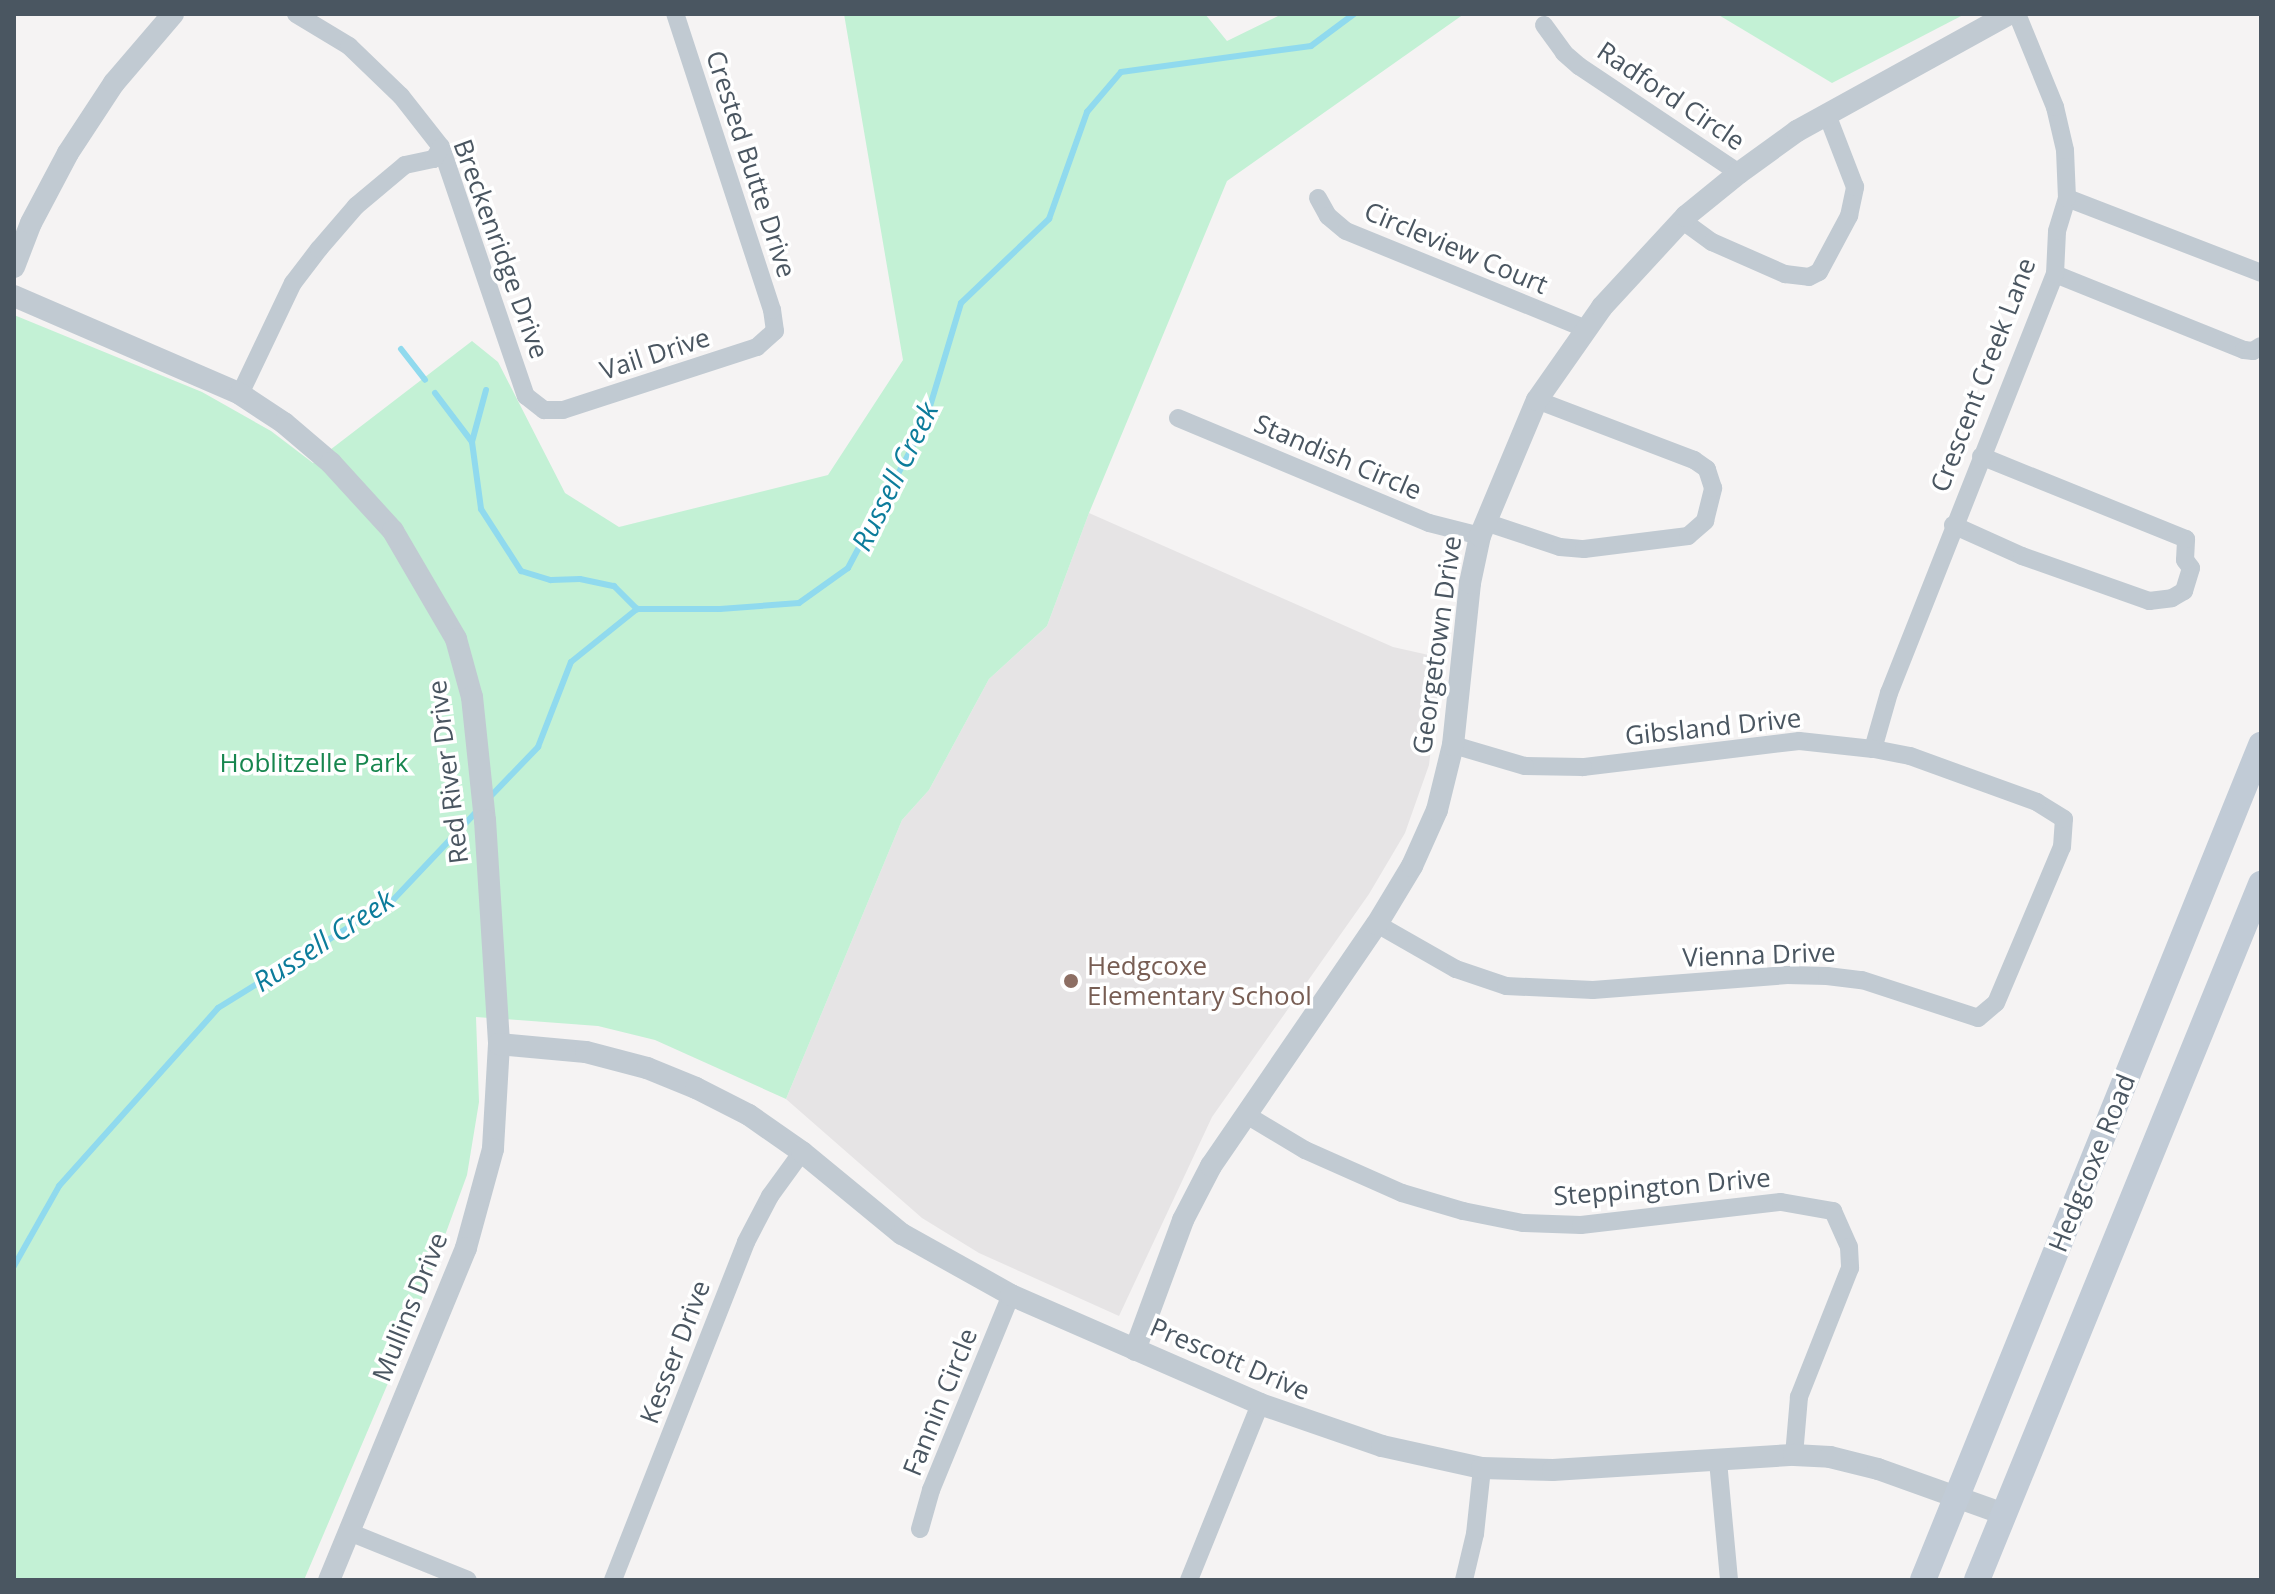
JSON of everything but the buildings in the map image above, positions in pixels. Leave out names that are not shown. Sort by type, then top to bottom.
[{"type":"main road","name":"Hedgcoxe Road","points":[[1923,1580],[2261,745]]},
{"type":"main road","name":"Hedgcoxe Road","points":[[1977,1580],[2261,884]]},
{"type":"street","points":[[14,267],[31,223],[68,153],[114,83],[173,14]]},
{"type":"street","name":"Breckenridge Drive","points":[[296,14],[349,46],[401,96],[441,147],[526,396],[544,410]]},
{"type":"street","name":"Crested Butte Drive","points":[[675,14],[772,310],[775,331]]},
{"type":"street","name":"Georgetown Drive","points":[[1135,1350],[1183,1220],[1245,1114],[1377,924],[1412,866],[1437,810],[1453,745],[1470,583],[1482,529],[1537,400],[1586,329],[1683,221],[1739,173],[1797,131],[1828,117],[2009,14]]},
{"type":"street","name":"Crescent Creek Lane","points":[[1873,749],[1889,693],[1953,525],[2055,274],[2057,231],[2067,198],[2065,150],[2055,107],[2017,14]]},
{"type":"street","name":"Radford Circle","points":[[1544,25],[1564,53],[1579,66],[1739,173]]},
{"type":"street","points":[[1683,221],[1712,242],[1785,274],[1797,277],[1819,272],[1849,216],[1855,187],[1828,117]]},
{"type":"street","points":[[240,394],[293,283],[319,249],[356,206],[405,165],[434,159],[441,147]]},
{"type":"street","name":"Circleview Court","points":[[1318,198],[1328,216],[1346,231],[1586,329]]},
{"type":"street","points":[[2067,198],[2261,273]]},
{"type":"street","points":[[2055,274],[2244,350],[2253,351],[2261,346]]},
{"type":"street","name":"Red River Drive","points":[[14,296],[240,394],[284,423],[331,463],[393,531],[456,639],[474,710],[499,1044]]},
{"type":"street","name":"Vail Drive","points":[[544,410],[563,410],[757,347],[775,331]]},
{"type":"street","name":"Standish Circle","points":[[1178,418],[1429,523],[1482,529],[1560,547],[1584,549],[1688,536],[1705,521],[1713,488],[1707,469],[1694,460],[1537,400]]},
{"type":"street","points":[[1953,525],[2022,556],[2149,601],[2172,598],[2184,591],[2189,580],[2191,568],[2185,560],[2186,539],[1981,456]]},
{"type":"street","name":"Gibsland Drive","points":[[1453,745],[1525,766],[1583,767],[1799,741],[1873,749],[1910,756],[2037,802],[2064,819]]},
{"type":"street","name":"Vienna Drive","points":[[1377,924],[1456,969],[1506,986],[1593,990],[1787,975],[1827,976],[1862,980],[1978,1018],[1996,1003],[2062,847],[2064,819]]},
{"type":"street","name":"Prescott Drive","points":[[499,1044],[586,1052],[647,1068],[749,1115],[802,1152],[902,1234],[1011,1295],[1260,1404],[1391,1449],[1482,1468],[1553,1470],[1794,1455],[1830,1457],[1878,1469],[2004,1514]]},
{"type":"street","name":"Mullins Drive","points":[[329,1580],[466,1248],[493,1149],[499,1044]]},
{"type":"street","name":"Steppington Drive","points":[[1245,1114],[1305,1150],[1402,1193],[1463,1211],[1523,1223],[1581,1225],[1781,1202],[1833,1211],[1849,1247],[1850,1268],[1799,1397],[1794,1455]]},
{"type":"street","name":"Kesser Drive","points":[[613,1580],[746,1242],[770,1196],[802,1152]]},
{"type":"street","name":"Fannin Circle","points":[[920,1529],[931,1490],[1011,1295]]},
{"type":"street","points":[[1189,1580],[1260,1404]]},
{"type":"street","points":[[1718,1461],[1729,1580]]},
{"type":"street","points":[[1464,1580],[1475,1534],[1482,1468]]},
{"type":"street","points":[[349,1532],[468,1580]]},
{"type":"shaded area","name":"Hedgcoxe Elementary School","points":[[1089,513],[1393,647],[1442,658],[1429,765],[1405,833],[1369,894],[1212,1117],[1119,1316],[979,1253],[922,1218],[786,1099],[902,820],[929,790],[989,679],[1047,626]]},
{"type":"green space","name":"Hoblitzelle Park","points":[[844,14],[1205,14],[1227,41],[1282,14],[1464,14],[1227,181],[1089,513],[1047,626],[989,679],[929,790],[902,820],[786,1099],[655,1040],[598,1026],[476,1017],[479,1102],[467,1175],[409,1334],[304,1580],[14,1580],[14,315],[202,392],[271,431],[313,463],[472,341],[498,362],[565,493],[619,527],[828,475],[903,360]]},
{"type":"green space","points":[[1717,14],[1965,14],[1832,83]]},
{"type":"waterway","name":"Russell Creek","points":[[489,798],[538,747],[571,662],[637,609],[720,609],[799,603],[848,568],[925,423],[961,303],[1049,219],[1087,112],[1121,72],[1311,46],[1354,14]]},
{"type":"waterway","points":[[401,349],[425,380]]},
{"type":"waterway","points":[[486,390],[472,442],[481,509],[521,571],[551,580],[580,579],[614,586],[637,609]]},
{"type":"waterway","points":[[435,393],[472,442]]},
{"type":"waterway","name":"Russell Creek","points":[[14,1266],[59,1186],[218,1008],[393,900],[479,809]]},
{"type":"place","name":"Hedgcoxe Elementary School","points":[[1071,981]]}]
